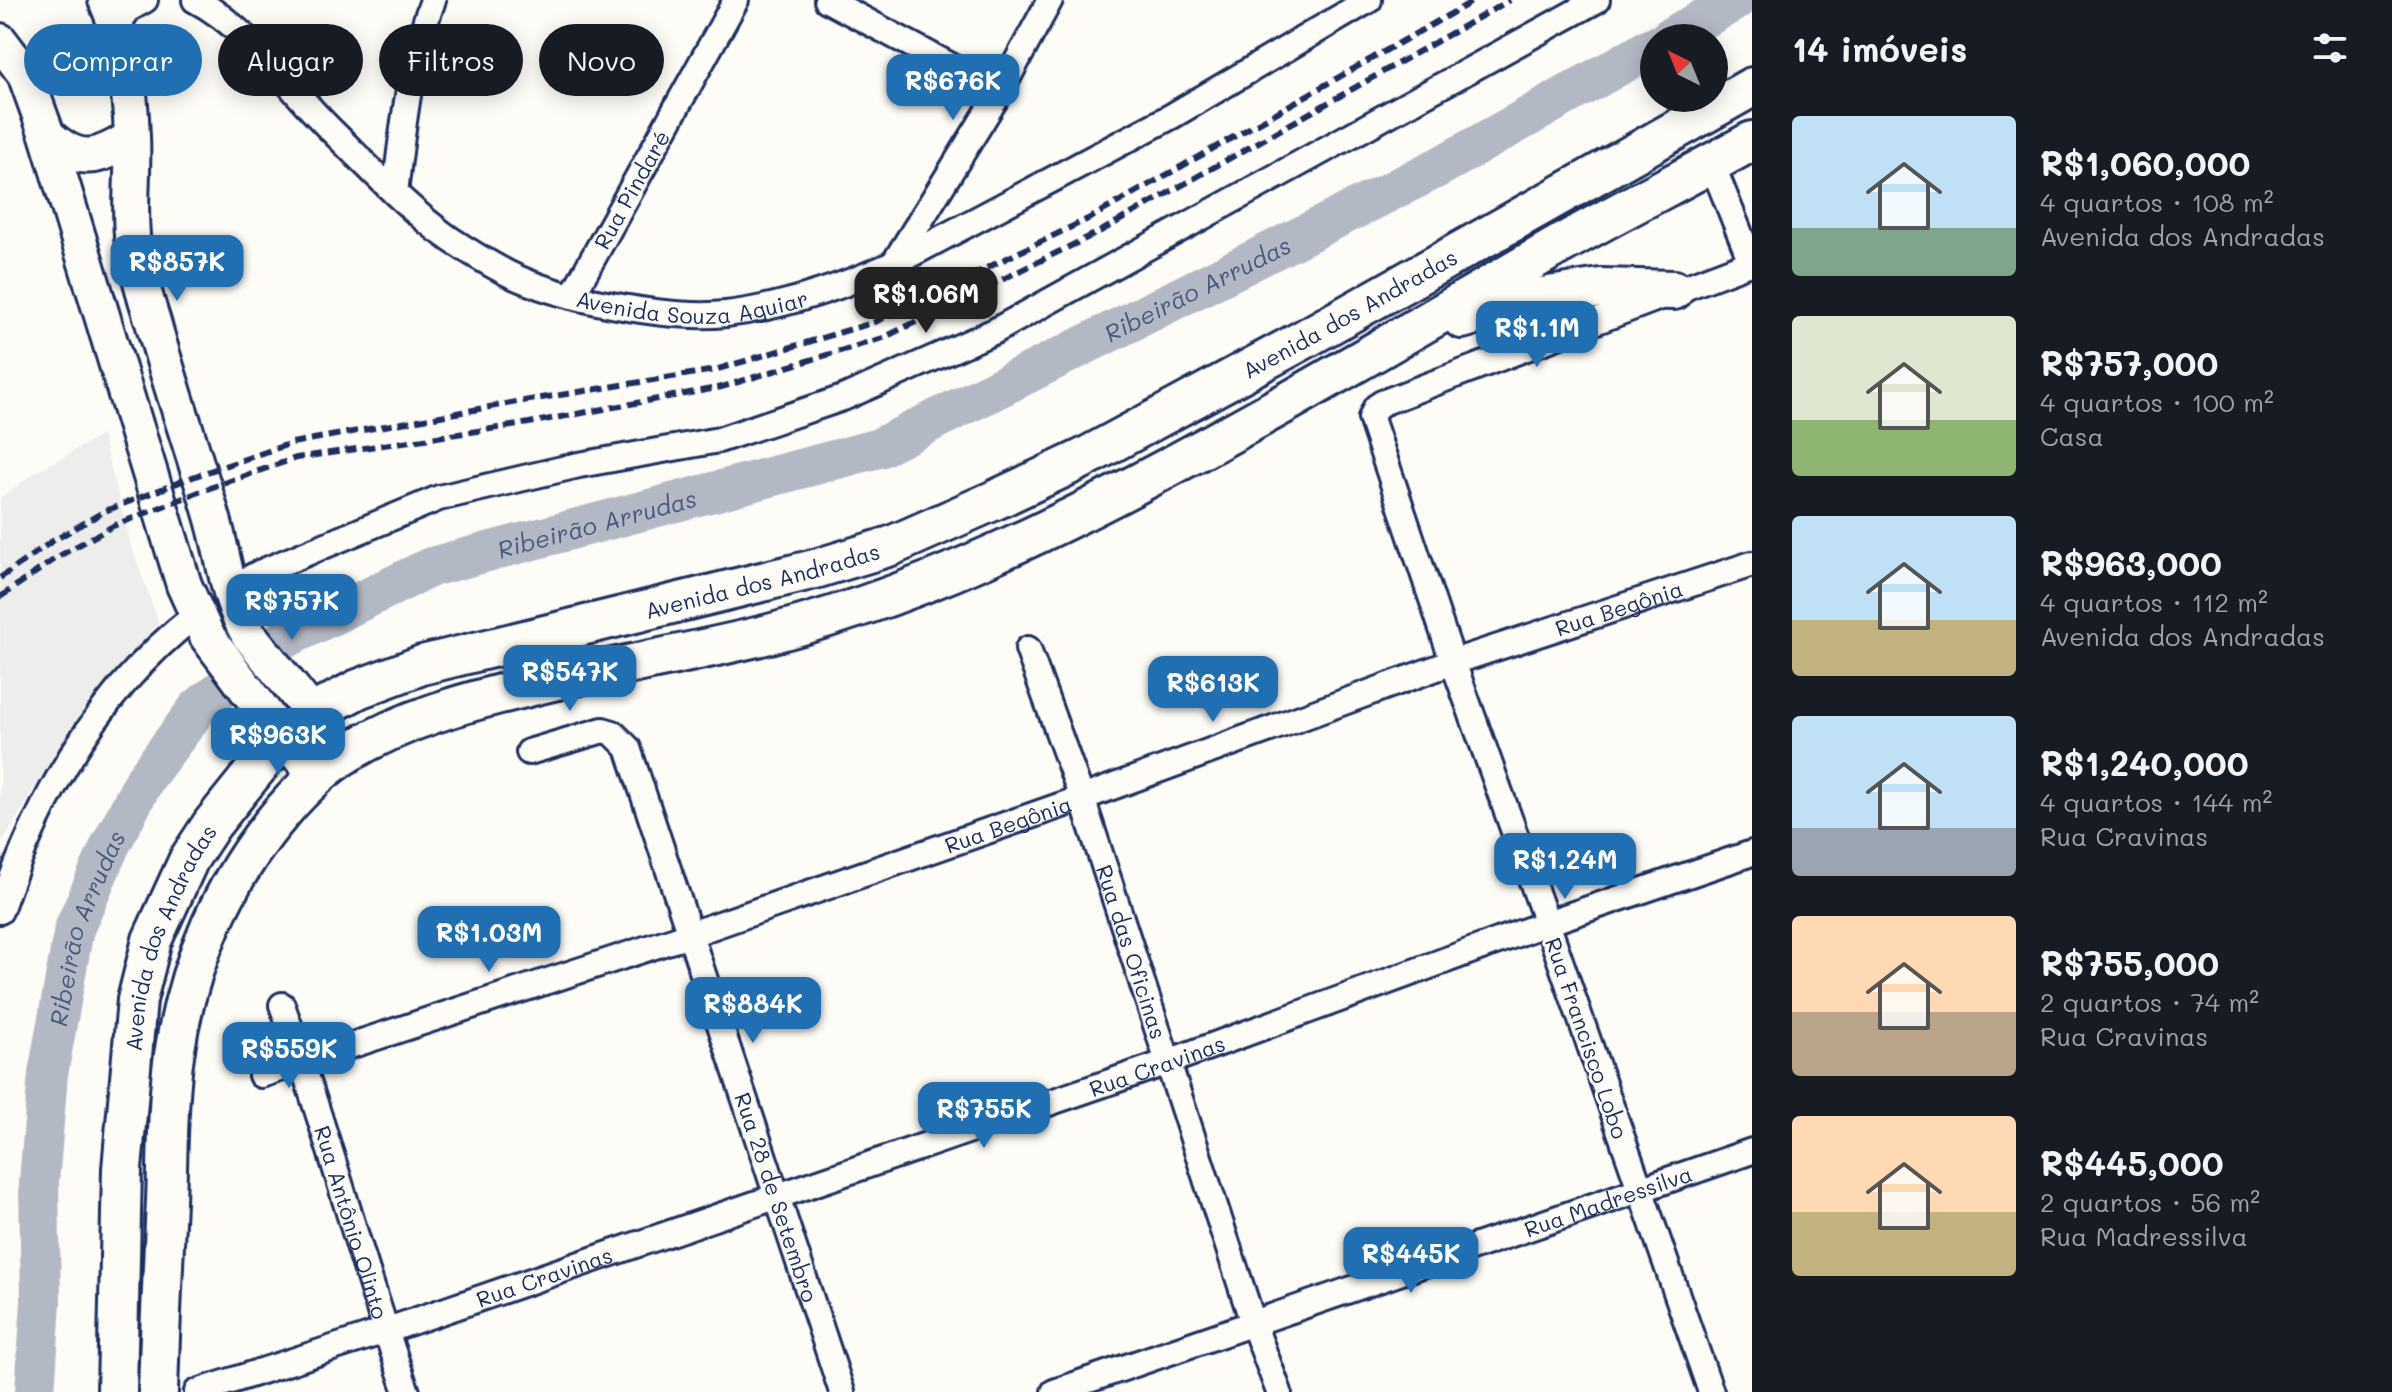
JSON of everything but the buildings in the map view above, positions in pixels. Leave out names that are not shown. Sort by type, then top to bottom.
[{"type":"main road","points":[[112,12],[125,64],[132,137],[131,214],[139,274],[174,400],[213,519],[235,604],[290,717]]},
{"type":"main road","points":[[0,41],[25,74],[47,135],[180,572],[202,625],[331,765]]},
{"type":"main road","name":"Avenida dos Andradas","points":[[117,1392],[122,1169],[137,1000],[152,940],[189,859],[290,717],[422,665],[815,569],[891,546],[1082,459],[1301,341],[1752,87]]},
{"type":"main road","points":[[47,135],[61,148],[76,155],[90,156],[106,154],[132,137]]},
{"type":"main road","name":"Avenida dos Andradas","points":[[158,1392],[169,1107],[174,1052],[189,988],[210,926],[229,887],[282,812],[331,765],[416,720],[461,703],[768,634],[900,592],[1014,544],[1198,452],[1558,246],[1752,141]]},
{"type":"main road","points":[[1402,338],[1529,299],[1601,288],[1674,290]]},
{"type":"street","points":[[112,12],[129,9],[145,0]]},
{"type":"street","name":"Avenida Souza Aguiar","points":[[195,0],[249,41],[395,193],[449,238],[509,274],[572,296],[656,312],[724,314],[804,299],[893,264],[1172,116],[1369,0]]},
{"type":"street","points":[[395,193],[407,92],[420,35],[433,0]]},
{"type":"street","name":"Rua Pindaré","points":[[572,296],[736,0]]},
{"type":"street","points":[[827,0],[1000,92]]},
{"type":"street","points":[[893,264],[1000,92],[1050,0]]},
{"type":"street","points":[[235,604],[259,573],[439,498],[579,465],[719,440],[843,398],[995,331],[1597,0]]},
{"type":"street","points":[[1674,290],[1752,263],[1712,164]]},
{"type":"street","name":"Rua Francisco Lobo","points":[[1674,290],[1382,403],[1373,412],[1372,424],[1711,1392]]},
{"type":"street","name":"Rua Begônia","points":[[261,1075],[691,934],[1082,798],[1453,662],[1752,564]]},
{"type":"street","points":[[0,911],[39,811],[115,692],[153,652],[202,625]]},
{"type":"street","name":"Rua das Oficinas","points":[[1028,649],[1082,798],[1253,1323],[1279,1392]]},
{"type":"street","name":"Rua 28 de Setembro","points":[[529,752],[603,730],[613,733],[628,748],[842,1392]]},
{"type":"street","name":"Rua Cravinas","points":[[197,1392],[385,1331],[1168,1062],[1547,923],[1752,853]]},
{"type":"street","name":"Rua Antônio Olinto","points":[[282,1005],[407,1392]]},
{"type":"street","name":"Rua Madressilva","points":[[1054,1392],[1752,1151]]},
{"type":"shaded area","points":[[102,435],[132,548],[159,623],[76,720],[0,846],[0,498],[36,472]]},
{"type":"waterway","name":"Ribeirão Arrudas","points":[[1694,24],[1737,0]]},
{"type":"waterway","name":"Ribeirão Arrudas","points":[[35,1392],[41,1302],[39,1182],[48,1074],[74,929],[110,846],[146,777],[198,708],[284,639],[431,567],[879,448],[1439,167],[1640,54]]},
{"type":"railway","points":[[0,578],[51,542],[105,511],[292,443],[715,370],[875,322],[1094,216],[1475,0]]},
{"type":"railway","points":[[0,597],[61,555],[113,526],[296,458],[518,425],[722,387],[883,338],[1101,231],[1510,0]]}]
